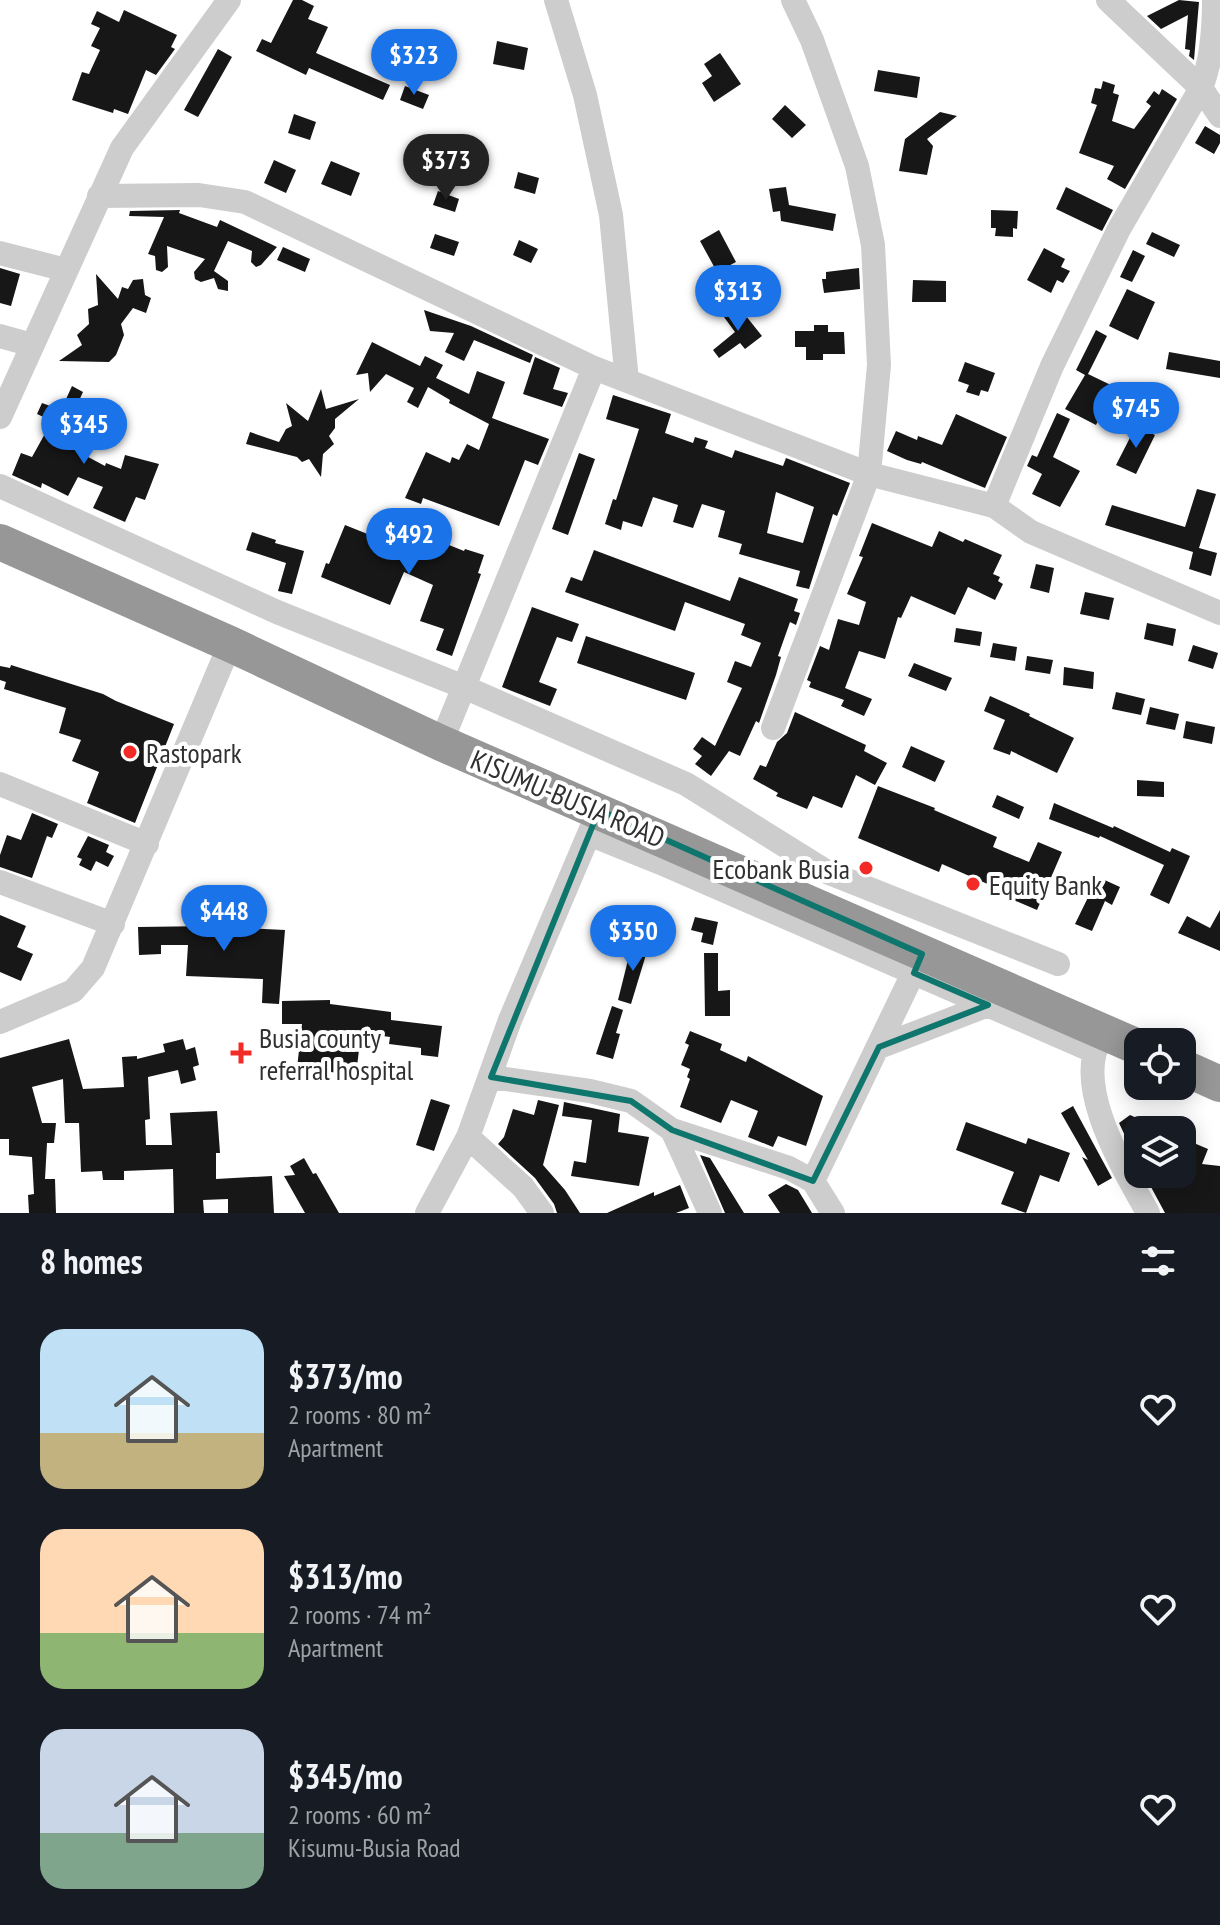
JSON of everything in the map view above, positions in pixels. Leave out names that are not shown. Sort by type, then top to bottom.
[{"type":"highway","name":"KISUMU-BUSIA ROAD","points":[[0,542],[230,644],[441,743],[594,822],[918,964],[1124,1042]]},
{"type":"highway","points":[[1196,1073],[1220,1084]]},
{"type":"street","points":[[0,417],[122,148],[229,0]]},
{"type":"street","points":[[556,0],[585,95],[611,215],[627,381]]},
{"type":"street","points":[[773,728],[869,474],[879,365],[873,245],[857,166],[812,40],[793,0]]},
{"type":"street","points":[[1108,0],[1201,88],[1220,116]]},
{"type":"street","points":[[994,506],[1052,366],[1112,243],[1201,88],[1210,57],[1214,0]]},
{"type":"street","points":[[99,196],[199,195],[245,202],[594,368],[869,474],[994,506],[1031,532],[1220,613]]},
{"type":"street","points":[[0,253],[66,270]]},
{"type":"street","points":[[0,336],[32,345]]},
{"type":"street","points":[[441,743],[594,368]]},
{"type":"street","points":[[0,486],[277,612],[464,687],[686,784],[827,872],[1058,964]]},
{"type":"street","points":[[0,1022],[73,991],[93,968],[230,644]]},
{"type":"street","points":[[0,784],[147,844]]},
{"type":"street","points":[[427,1213],[468,1137],[510,1020],[594,822]]},
{"type":"street","points":[[0,882],[113,924]]},
{"type":"street","points":[[813,1181],[918,964],[988,1005],[1098,1043],[1093,1079],[1104,1132],[1148,1213]]},
{"type":"street","points":[[879,1047],[988,1005]]},
{"type":"street","points":[[491,1077],[590,1091],[631,1101],[672,1130],[789,1168],[813,1181],[833,1213]]},
{"type":"street","points":[[672,1130],[710,1213]]},
{"type":"street","points":[[468,1137],[523,1187],[542,1213]]},
{"type":"highlighted area","points":[[599,810],[922,954],[914,973],[988,1005],[879,1047],[813,1181],[672,1130],[631,1101],[491,1077]]},
{"type":"building","points":[[293,0],[302,0],[314,6],[308,19],[328,27],[316,53],[390,85],[383,100],[309,68],[306,75],[256,51],[262,39],[271,43]]},
{"type":"building","points":[[1179,0],[1199,2],[1194,60],[1189,56],[1190,50],[1185,49],[1188,15],[1161,29],[1147,16]]},
{"type":"building","points":[[124,10],[177,35],[171,47],[175,49],[156,75],[146,70],[128,114],[114,109],[113,113],[72,100],[82,72],[89,74],[100,50],[91,46],[100,28],[91,24],[97,11],[119,22]]},
{"type":"building","points":[[497,41],[528,48],[524,70],[493,64]]},
{"type":"building","points":[[218,49],[232,57],[198,117],[184,110]]},
{"type":"building","points":[[720,53],[741,84],[714,102],[702,83],[712,76],[704,64]]},
{"type":"building","points":[[878,70],[920,77],[917,98],[874,91]]},
{"type":"building","points":[[1103,81],[1115,85],[1113,93],[1119,95],[1112,121],[1134,129],[1151,106],[1146,102],[1154,91],[1159,95],[1162,89],[1177,99],[1125,189],[1107,179],[1114,166],[1079,153],[1097,105],[1091,103],[1095,88],[1101,89]]},
{"type":"building","points":[[405,86],[429,95],[423,109],[400,100]]},
{"type":"building","points":[[785,105],[806,125],[792,138],[772,119]]},
{"type":"building","points":[[940,112],[957,116],[927,139],[933,146],[927,175],[899,171],[905,139]]},
{"type":"building","points":[[294,114],[316,122],[310,140],[288,133]]},
{"type":"building","points":[[1205,126],[1220,135],[1220,143],[1214,154],[1195,143]]},
{"type":"building","points":[[274,160],[296,170],[286,193],[264,183]]},
{"type":"building","points":[[331,161],[360,173],[351,196],[321,184]]},
{"type":"building","points":[[518,172],[539,178],[535,194],[514,188]]},
{"type":"building","points":[[786,187],[789,205],[836,214],[833,231],[781,221],[780,211],[773,212],[769,189]]},
{"type":"building","points":[[1066,187],[1113,210],[1102,231],[1056,209]]},
{"type":"building","points":[[438,191],[459,199],[455,212],[433,205]]},
{"type":"building","points":[[180,210],[179,213],[217,227],[220,220],[277,247],[256,267],[251,262],[252,251],[228,241],[214,271],[228,281],[228,291],[218,289],[214,278],[201,282],[195,279],[194,272],[205,259],[167,246],[168,267],[162,272],[156,270],[155,256],[148,254],[164,217],[129,216],[130,211]]},
{"type":"building","points":[[991,210],[1018,211],[1017,229],[1013,228],[1013,237],[995,236],[996,228],[991,228]]},
{"type":"building","points":[[719,230],[736,262],[717,272],[700,241]]},
{"type":"building","points":[[1152,232],[1180,245],[1174,257],[1146,244]]},
{"type":"building","points":[[435,234],[459,242],[454,256],[430,248]]},
{"type":"building","points":[[519,240],[538,249],[531,263],[513,255]]},
{"type":"building","points":[[283,247],[310,259],[305,272],[277,260]]},
{"type":"building","points":[[1044,248],[1065,259],[1061,267],[1070,271],[1063,283],[1057,280],[1051,293],[1027,280]]},
{"type":"building","points":[[1133,250],[1145,256],[1132,282],[1120,277]]},
{"type":"building","points":[[0,268],[20,274],[11,306],[0,303]]},
{"type":"building","points":[[859,268],[860,289],[824,293],[822,279],[826,279],[826,272]]},
{"type":"building","points":[[96,274],[118,299],[122,287],[128,289],[133,280],[143,279],[145,295],[151,298],[146,313],[133,308],[121,324],[124,335],[116,355],[109,362],[59,361],[82,345],[77,335],[89,324],[88,309],[98,305]]},
{"type":"building","points":[[913,280],[946,281],[946,302],[912,302]]},
{"type":"building","points":[[1127,289],[1155,302],[1138,340],[1109,326]]},
{"type":"building","points":[[738,306],[762,336],[745,349],[740,343],[719,358],[713,350],[735,332],[724,317]]},
{"type":"building","points":[[424,310],[471,326],[533,355],[530,363],[474,340],[464,361],[445,352],[454,333],[430,331]]},
{"type":"building","points":[[814,325],[828,325],[828,332],[844,332],[845,354],[823,354],[823,360],[806,360],[806,347],[795,347],[795,331],[814,331]]},
{"type":"building","points":[[1096,330],[1107,336],[1088,374],[1115,387],[1096,425],[1065,409],[1085,375],[1076,370]]},
{"type":"building","points":[[372,342],[420,366],[425,356],[443,365],[436,378],[469,394],[477,371],[505,382],[492,418],[549,439],[538,465],[525,460],[499,526],[423,498],[421,504],[405,498],[426,452],[450,463],[452,457],[459,460],[467,444],[479,450],[489,424],[449,403],[450,400],[428,387],[418,408],[407,402],[414,388],[386,374],[370,392],[368,373],[356,375]]},
{"type":"building","points":[[1169,352],[1220,361],[1220,378],[1166,369]]},
{"type":"building","points":[[535,357],[560,368],[553,389],[568,393],[562,407],[523,394]]},
{"type":"building","points":[[965,362],[995,373],[988,392],[981,390],[979,396],[966,392],[969,385],[958,381]]},
{"type":"building","points":[[72,386],[83,392],[60,442],[105,466],[106,463],[121,469],[125,455],[159,464],[145,500],[136,497],[125,522],[93,508],[103,487],[78,477],[68,496],[42,483],[41,488],[12,475],[21,453],[32,457],[52,421],[37,414],[42,403],[61,410]]},
{"type":"building","points":[[321,389],[326,409],[359,399],[335,419],[335,428],[329,436],[334,444],[323,454],[321,477],[309,459],[302,462],[297,457],[246,444],[250,432],[279,442],[286,429],[292,426],[286,403],[308,421]]},
{"type":"building","points":[[613,395],[671,414],[665,433],[693,443],[695,437],[708,441],[705,448],[732,458],[735,450],[783,466],[786,458],[850,483],[837,516],[833,514],[809,589],[796,586],[800,571],[739,554],[742,544],[718,537],[725,511],[702,504],[693,528],[673,522],[678,505],[653,497],[642,527],[623,521],[621,530],[605,524],[639,429],[606,419]],"holes":[[[776,492],[814,507],[803,543],[767,533]]]},
{"type":"building","points":[[1057,413],[1070,419],[1053,457],[1080,471],[1060,507],[1032,494],[1042,474],[1027,466],[1032,455],[1037,457]]},
{"type":"building","points":[[956,414],[1007,437],[985,488],[887,451],[896,431],[917,440],[918,436],[942,445]]},
{"type":"building","points":[[1136,426],[1155,435],[1136,474],[1116,465]]},
{"type":"building","points":[[579,453],[595,459],[568,535],[552,529]]},
{"type":"building","points":[[1197,489],[1216,494],[1199,548],[1217,553],[1211,576],[1189,569],[1193,552],[1105,525],[1112,505],[1185,527]]},
{"type":"building","points":[[872,523],[932,547],[939,531],[1002,555],[993,574],[1000,577],[998,581],[1003,584],[995,600],[968,587],[955,615],[911,596],[901,618],[898,617],[885,659],[859,651],[845,688],[872,699],[864,716],[841,706],[844,700],[809,687],[811,682],[807,680],[820,646],[829,650],[838,619],[859,625],[866,602],[847,594],[863,557],[859,556]]},
{"type":"building","points":[[345,525],[375,537],[380,527],[434,552],[439,541],[484,555],[478,573],[481,574],[452,656],[436,650],[444,629],[420,621],[433,585],[404,572],[390,605],[321,577]]},
{"type":"building","points":[[252,532],[276,540],[275,543],[304,551],[292,594],[278,591],[286,563],[246,550]]},
{"type":"building","points":[[594,550],[730,601],[739,577],[798,599],[794,611],[800,613],[796,625],[790,622],[759,723],[756,721],[740,756],[729,751],[711,776],[695,764],[702,756],[693,749],[702,737],[715,746],[742,688],[727,682],[735,661],[751,667],[761,643],[741,635],[745,624],[685,602],[675,631],[565,592],[571,577],[582,581]]},
{"type":"building","points":[[1036,564],[1054,568],[1049,593],[1030,588]]},
{"type":"building","points":[[1085,592],[1114,598],[1109,620],[1080,614]]},
{"type":"building","points":[[532,607],[579,624],[572,642],[557,637],[539,682],[557,689],[550,706],[502,687]]},
{"type":"building","points":[[1147,623],[1176,629],[1173,646],[1144,639]]},
{"type":"building","points":[[956,628],[982,632],[980,646],[954,642]]},
{"type":"building","points":[[586,636],[695,673],[686,700],[577,663]]},
{"type":"building","points":[[993,643],[1017,647],[1015,661],[990,657]]},
{"type":"building","points":[[1193,645],[1218,653],[1213,669],[1188,661]]},
{"type":"building","points":[[1027,656],[1053,660],[1050,674],[1025,670]]},
{"type":"building","points":[[914,663],[952,678],[946,691],[908,676]]},
{"type":"building","points":[[11,665],[103,694],[174,724],[135,823],[87,803],[99,772],[72,761],[81,740],[59,733],[66,708],[4,689],[6,682],[0,680],[0,666],[10,668]]},
{"type":"building","points":[[1064,667],[1094,672],[1093,689],[1063,685]]},
{"type":"building","points":[[1116,692],[1145,699],[1141,715],[1112,709]]},
{"type":"building","points":[[990,696],[1074,738],[1057,773],[1011,751],[1010,755],[993,749],[1005,720],[984,711]]},
{"type":"building","points":[[1150,707],[1179,714],[1175,730],[1146,724]]},
{"type":"building","points":[[795,712],[866,745],[864,751],[887,763],[875,785],[856,775],[842,808],[813,796],[807,809],[776,796],[778,793],[753,779],[760,765],[766,767],[777,742],[787,733]]},
{"type":"building","points":[[1186,721],[1215,727],[1212,744],[1183,738]]},
{"type":"building","points":[[911,746],[945,761],[935,782],[902,767]]},
{"type":"building","points":[[1137,780],[1164,782],[1164,797],[1137,796]]},
{"type":"building","points":[[878,786],[997,837],[993,847],[1029,862],[1038,842],[1062,852],[1037,910],[942,864],[939,872],[858,838]]},
{"type":"building","points":[[997,795],[1024,807],[1019,819],[992,807]]},
{"type":"building","points":[[1054,803],[1170,852],[1172,848],[1190,856],[1169,904],[1150,895],[1164,865],[1100,836],[1049,819]]},
{"type":"building","points":[[32,813],[58,824],[52,838],[47,836],[32,878],[0,867],[0,855],[7,835],[21,840]]},
{"type":"building","points":[[88,836],[109,845],[106,852],[114,856],[108,867],[96,861],[91,871],[79,865],[82,859],[77,857]]},
{"type":"building","points":[[1098,877],[1120,887],[1112,905],[1105,901],[1092,931],[1075,924]]},
{"type":"building","points":[[1220,910],[1220,951],[1178,933],[1187,916],[1210,928]]},
{"type":"building","points":[[0,915],[26,926],[17,947],[33,954],[21,981],[0,972]]},
{"type":"building","points":[[695,917],[718,922],[713,945],[701,942],[703,933],[691,930]]},
{"type":"building","points":[[210,926],[210,933],[240,932],[241,928],[285,930],[279,1004],[262,1003],[263,979],[186,976],[188,945],[161,945],[161,954],[139,955],[138,927]]},
{"type":"building","points":[[632,944],[648,948],[631,1004],[618,1000]]},
{"type":"building","points":[[704,953],[718,953],[718,991],[730,990],[730,1016],[705,1016]]},
{"type":"building","points":[[330,1000],[330,1004],[391,1012],[391,1020],[442,1026],[438,1057],[421,1055],[421,1048],[389,1044],[390,1037],[361,1033],[356,1075],[297,1068],[302,1024],[282,1024],[282,1001]]},
{"type":"building","points":[[612,1006],[623,1010],[613,1059],[596,1054]]},
{"type":"building","points":[[690,1031],[722,1044],[720,1050],[746,1062],[748,1056],[823,1096],[806,1146],[778,1136],[773,1147],[748,1137],[758,1111],[731,1100],[721,1123],[680,1107],[690,1079],[687,1077],[690,1069],[681,1065],[689,1045],[685,1043]]},
{"type":"building","points":[[69,1039],[83,1089],[124,1087],[122,1057],[137,1056],[137,1059],[165,1052],[163,1044],[183,1039],[186,1050],[195,1047],[199,1065],[193,1067],[196,1080],[181,1084],[178,1070],[148,1077],[150,1119],[145,1120],[146,1145],[172,1145],[170,1113],[217,1111],[220,1153],[216,1153],[216,1179],[272,1176],[274,1213],[228,1213],[228,1199],[203,1200],[204,1213],[174,1213],[173,1169],[124,1171],[124,1180],[103,1180],[102,1171],[81,1172],[79,1123],[65,1123],[63,1079],[32,1087],[42,1123],[56,1123],[54,1143],[47,1143],[45,1179],[55,1179],[56,1213],[29,1213],[28,1195],[34,1194],[32,1157],[9,1155],[9,1139],[0,1139],[0,1058]]},
{"type":"building","points":[[431,1099],[450,1105],[434,1151],[416,1145]]},
{"type":"building","points":[[538,1100],[559,1105],[543,1165],[580,1213],[557,1213],[535,1178],[498,1144],[504,1137],[513,1109],[534,1115]]},
{"type":"building","points":[[564,1102],[620,1114],[618,1132],[649,1137],[639,1186],[571,1176],[574,1161],[586,1163],[592,1120],[562,1116]]},
{"type":"building","points":[[1073,1106],[1112,1178],[1098,1186],[1082,1157],[1088,1160],[1061,1113]]},
{"type":"building","points":[[966,1122],[1026,1144],[1028,1138],[1070,1153],[1059,1182],[1040,1175],[1026,1213],[1001,1204],[1014,1172],[956,1150]]},
{"type":"building","points":[[1196,1144],[1208,1149],[1202,1164],[1220,1166],[1220,1213],[1165,1213],[1152,1188],[1196,1188]]},
{"type":"building","points":[[700,1155],[710,1158],[744,1213],[725,1213]]},
{"type":"building","points":[[304,1158],[339,1213],[305,1213],[284,1176],[295,1175],[290,1166]]},
{"type":"building","points":[[786,1184],[798,1190],[812,1213],[780,1213],[768,1195]]},
{"type":"building","points":[[680,1185],[689,1208],[676,1213],[607,1213],[654,1192],[654,1196]]},
{"type":"place","name":"Rastopark","points":[[130,752]]},
{"type":"place","name":"Ecobank Busia","points":[[866,868]]},
{"type":"place","name":"Equity Bank","points":[[973,884]]},
{"type":"place","name":"Busia county referral hospital","points":[[241,1053]]}]
